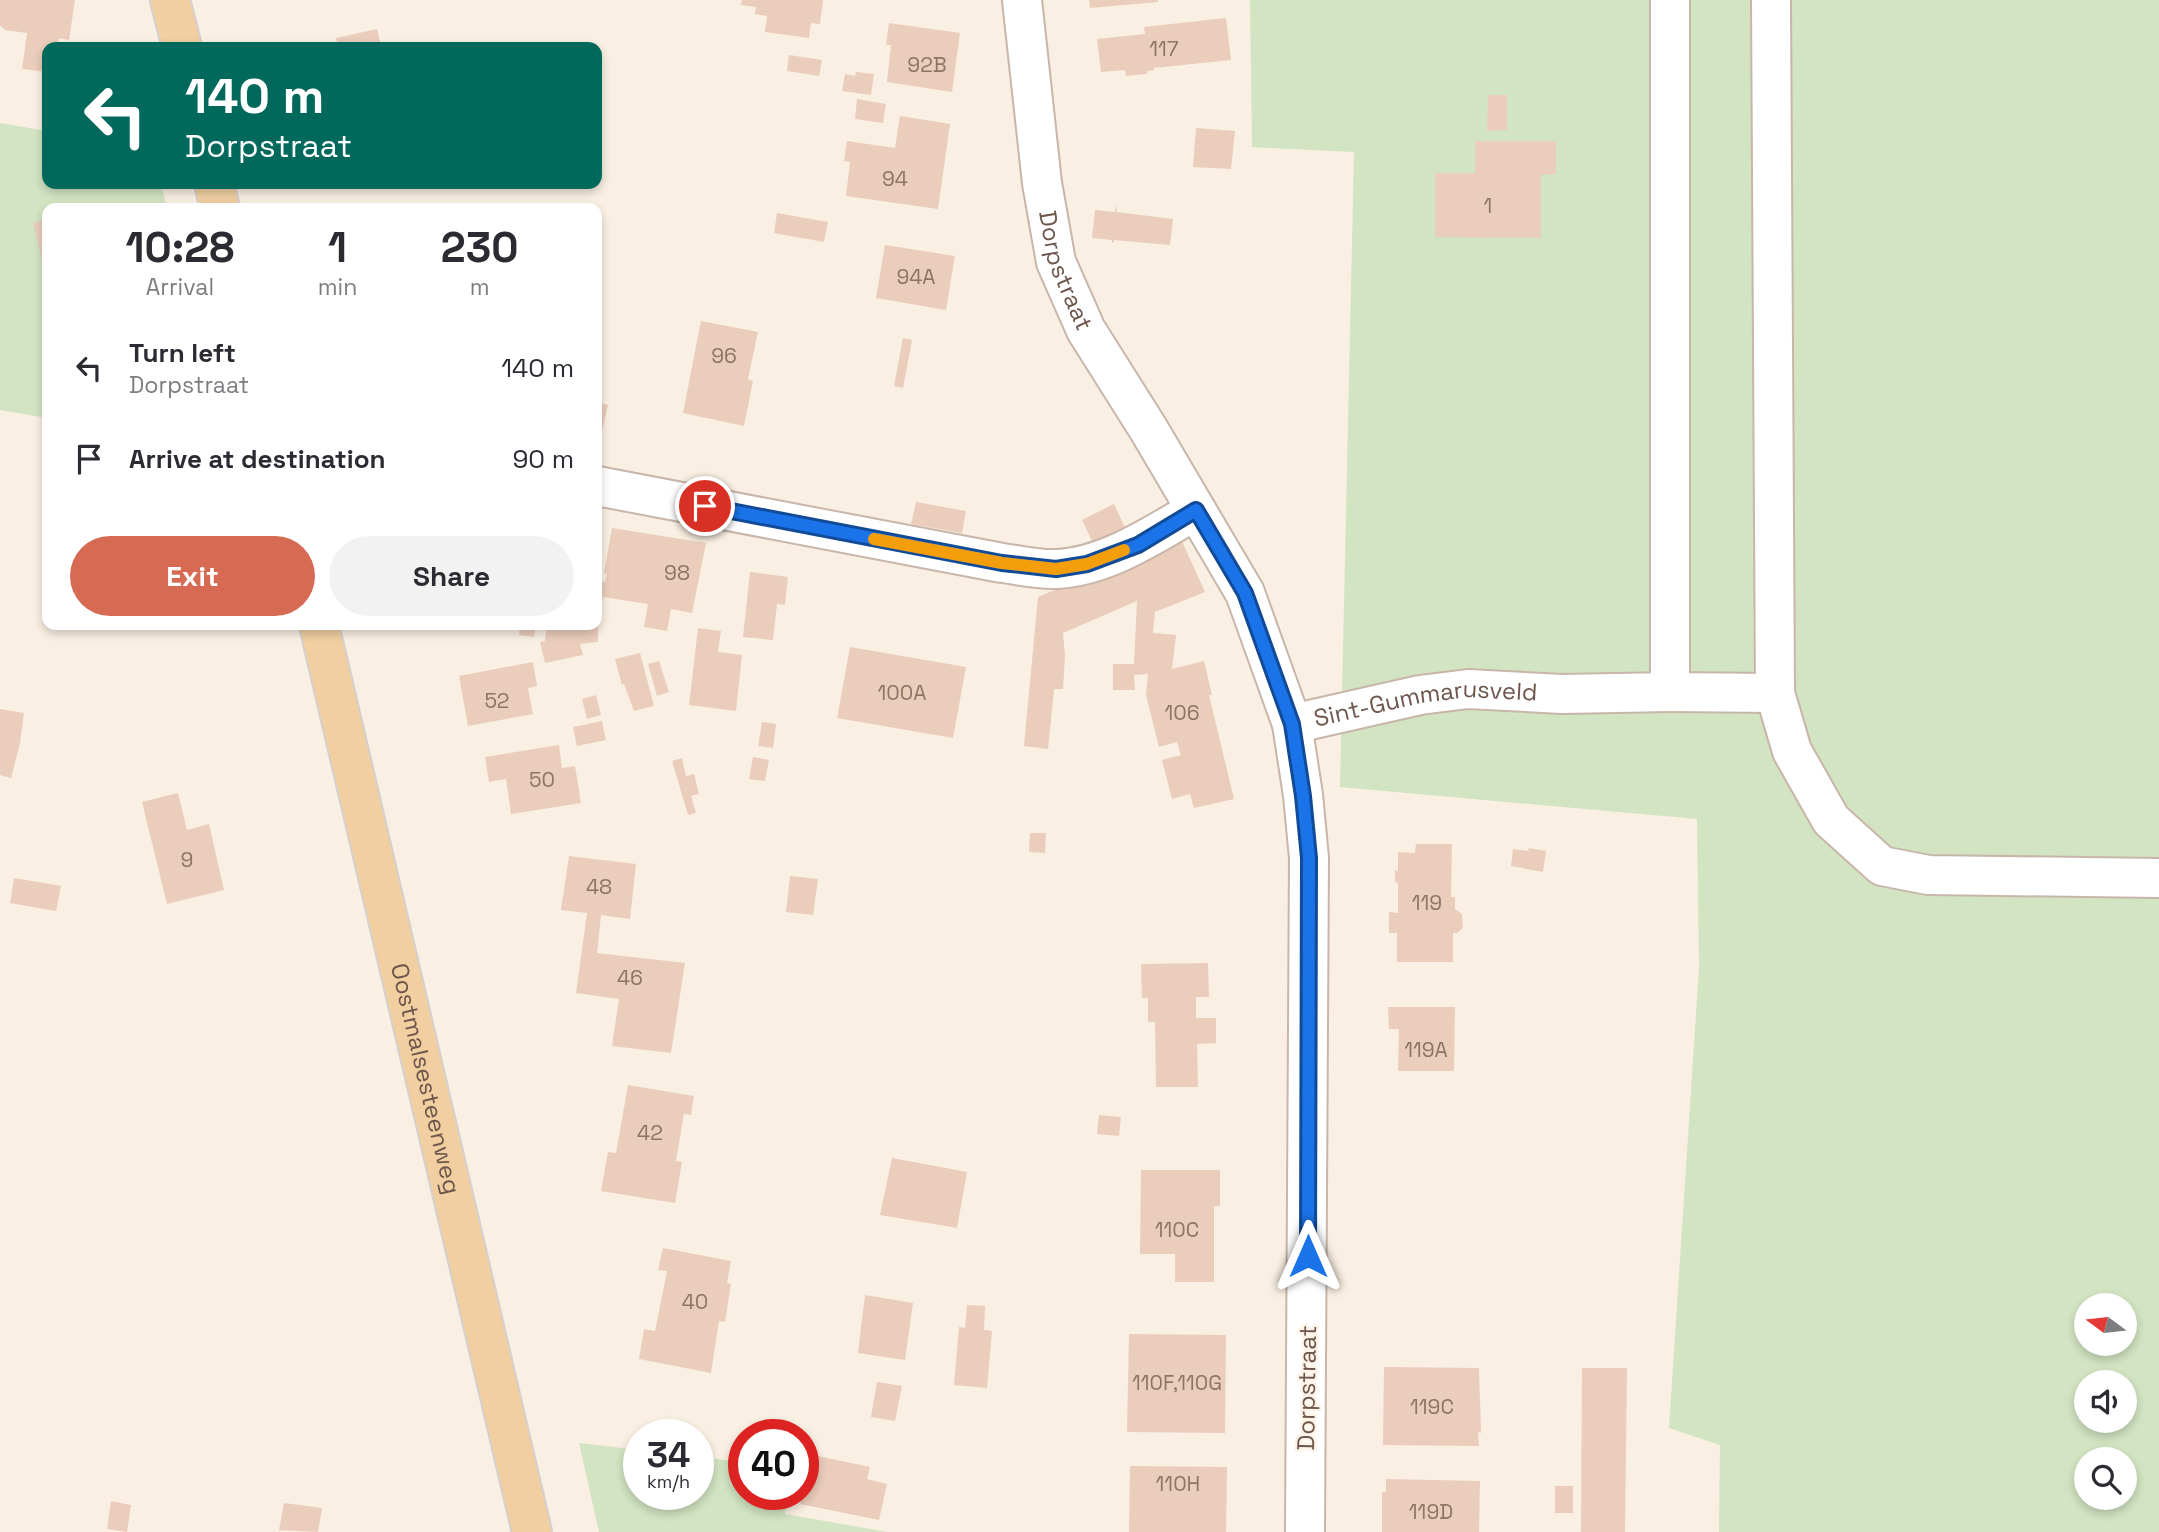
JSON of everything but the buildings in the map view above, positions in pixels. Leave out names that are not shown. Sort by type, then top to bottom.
[{"type":"main road","points":[[170,0],[181,42]]},
{"type":"main road","name":"Oostmalsesteenweg","points":[[320,630],[532,1532]]},
{"type":"street","name":"Dorpstraat","points":[[1023,0],[1042,183],[1056,262],[1086,330],[1245,593],[1292,724],[1309,858],[1305,1532]]},
{"type":"street","points":[[1670,0],[1670,692]]},
{"type":"street","points":[[1771,0],[1775,693],[1792,751],[1830,820],[1882,866],[1928,875],[2159,878]]},
{"type":"street","points":[[602,487],[1002,563],[1056,569],[1087,564],[1138,545],[1196,510]]},
{"type":"street","name":"Sint-Gummarusveld","points":[[1292,724],[1420,695],[1468,689],[1562,694],[1775,693]]},
{"type":"green space","points":[[1250,0],[2159,0],[2159,1532],[1719,1532],[1720,1445],[1669,1428],[1699,968],[1697,819],[1340,787],[1354,152],[1252,147]]},
{"type":"green space","points":[[0,123],[42,130],[42,189],[162,189],[166,203],[42,203],[42,417],[0,410]]},
{"type":"green space","points":[[579,1443],[623,1448],[623,1510],[714,1510],[714,1459],[728,1460],[728,1510],[786,1510],[785,1514],[887,1532],[599,1532]]},
{"type":"slow traffic","points":[[874,539],[1002,563],[1056,569],[1087,564],[1124,550]]},
{"type":"route","points":[[705,506],[1002,563],[1056,569],[1087,564],[1138,545],[1196,510],[1245,593],[1292,724],[1303,796],[1309,858],[1308,1256]]}]
